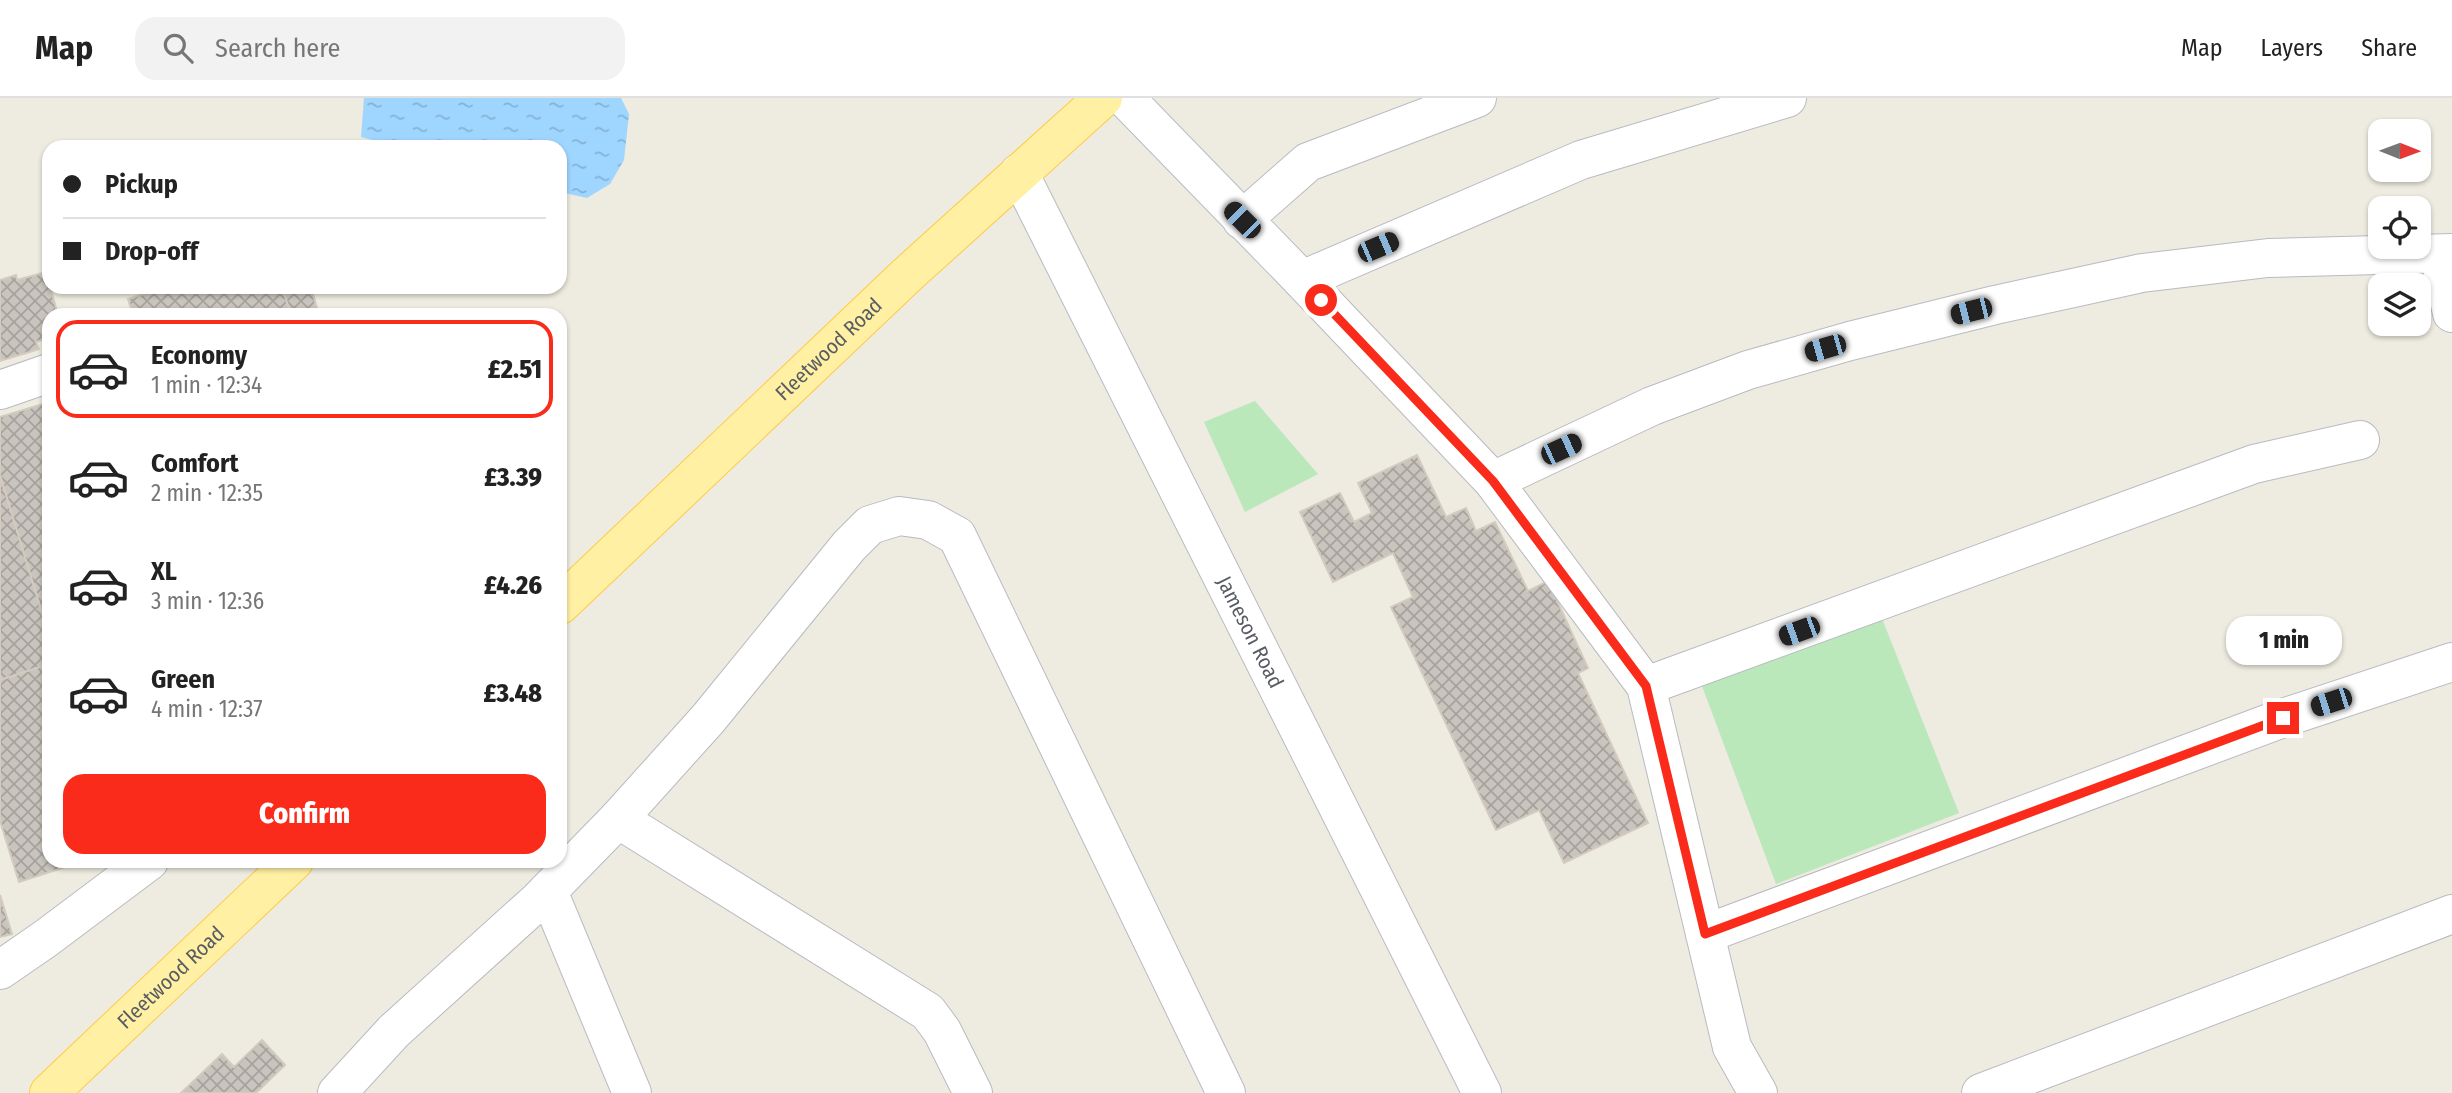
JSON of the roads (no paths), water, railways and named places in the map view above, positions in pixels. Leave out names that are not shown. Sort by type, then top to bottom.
[{"type":"main road","name":"Fleetwood Road","points":[[567,598],[748,424],[1103,98]]},
{"type":"main road","name":"Fleetwood Road","points":[[48,1093],[287,868]]},
{"type":"street","points":[[1125,98],[1493,481],[1646,686],[1732,1047],[1758,1093]]},
{"type":"street","points":[[1242,220],[1308,162],[1477,98]]},
{"type":"street","points":[[1302,280],[1581,160],[1787,98]]},
{"type":"street","name":"Jameson Road","points":[[1019,173],[1482,1093]]},
{"type":"street","points":[[1493,481],[1652,406],[1748,370],[1995,305],[2142,273],[2268,258],[2445,253],[2452,313]]},
{"type":"street","points":[[0,390],[42,375]]},
{"type":"street","points":[[1646,686],[2254,464],[2360,440]]},
{"type":"street","points":[[348,1088],[394,1031],[548,891],[618,819],[708,719],[849,546],[870,525],[899,516],[928,520],[957,536],[1226,1093]]},
{"type":"street","points":[[1705,934],[2283,718],[2452,662]]},
{"type":"street","points":[[618,819],[928,1012],[942,1031],[974,1093]]},
{"type":"street","points":[[0,970],[140,868]]},
{"type":"street","points":[[548,891],[632,1093]]},
{"type":"street","points":[[1981,1093],[2452,914]]},
{"type":"water","points":[[364,98],[621,98],[629,114],[624,160],[610,184],[587,198],[567,194],[567,140],[372,140],[361,137]]}]
